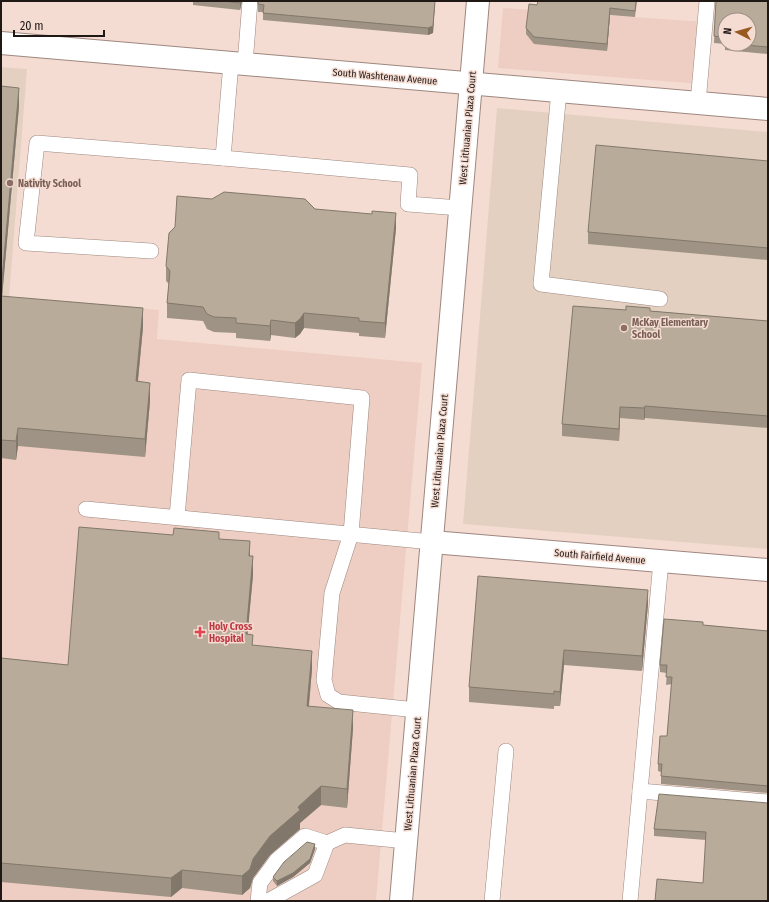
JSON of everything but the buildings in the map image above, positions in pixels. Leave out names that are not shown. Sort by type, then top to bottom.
[{"type":"street","name":"West Lithuanian Plaza Court","points":[[401,901],[478,1]]},
{"type":"street","name":"South Washtenaw Avenue","points":[[1,43],[768,109]]},
{"type":"street","name":"South Fairfield Avenue","points":[[432,542],[768,570]]},
{"type":"lane","points":[[222,158],[250,1]]},
{"type":"lane","points":[[698,103],[707,1]]},
{"type":"lane","points":[[559,91],[541,284],[660,299]]},
{"type":"lane","points":[[150,251],[26,243],[37,142],[410,175],[408,204],[460,208]]},
{"type":"lane","points":[[177,517],[189,380],[362,398],[351,534],[332,594],[324,680],[328,695],[339,702],[417,710]]},
{"type":"lane","points":[[86,509],[432,542]]},
{"type":"lane","points":[[630,901],[661,561]]},
{"type":"lane","points":[[492,901],[506,751]]},
{"type":"lane","points":[[640,791],[768,802]]},
{"type":"lane","points":[[258,901],[260,883],[276,860],[305,836],[328,842],[345,835],[406,841]]},
{"type":"lane","points":[[268,901],[315,875],[328,842]]},
{"type":"shaded area","points":[[503,8],[705,22],[700,84],[498,68]]},
{"type":"shaded area","name":"Nativity School","points":[[1,67],[27,69],[9,298],[1,297]]},
{"type":"shaded area","name":"McKay Elementary School","points":[[497,108],[768,132],[768,549],[463,524]]},
{"type":"shaded area","name":"Holy Cross Hospital","points":[[1,297],[159,310],[157,339],[422,363],[376,901],[1,901]]},
{"type":"place","name":"Nativity School","points":[[10,183]]},
{"type":"place","name":"McKay Elementary School","points":[[624,328]]},
{"type":"place","name":"Holy Cross Hospital","points":[[200,632]]}]
